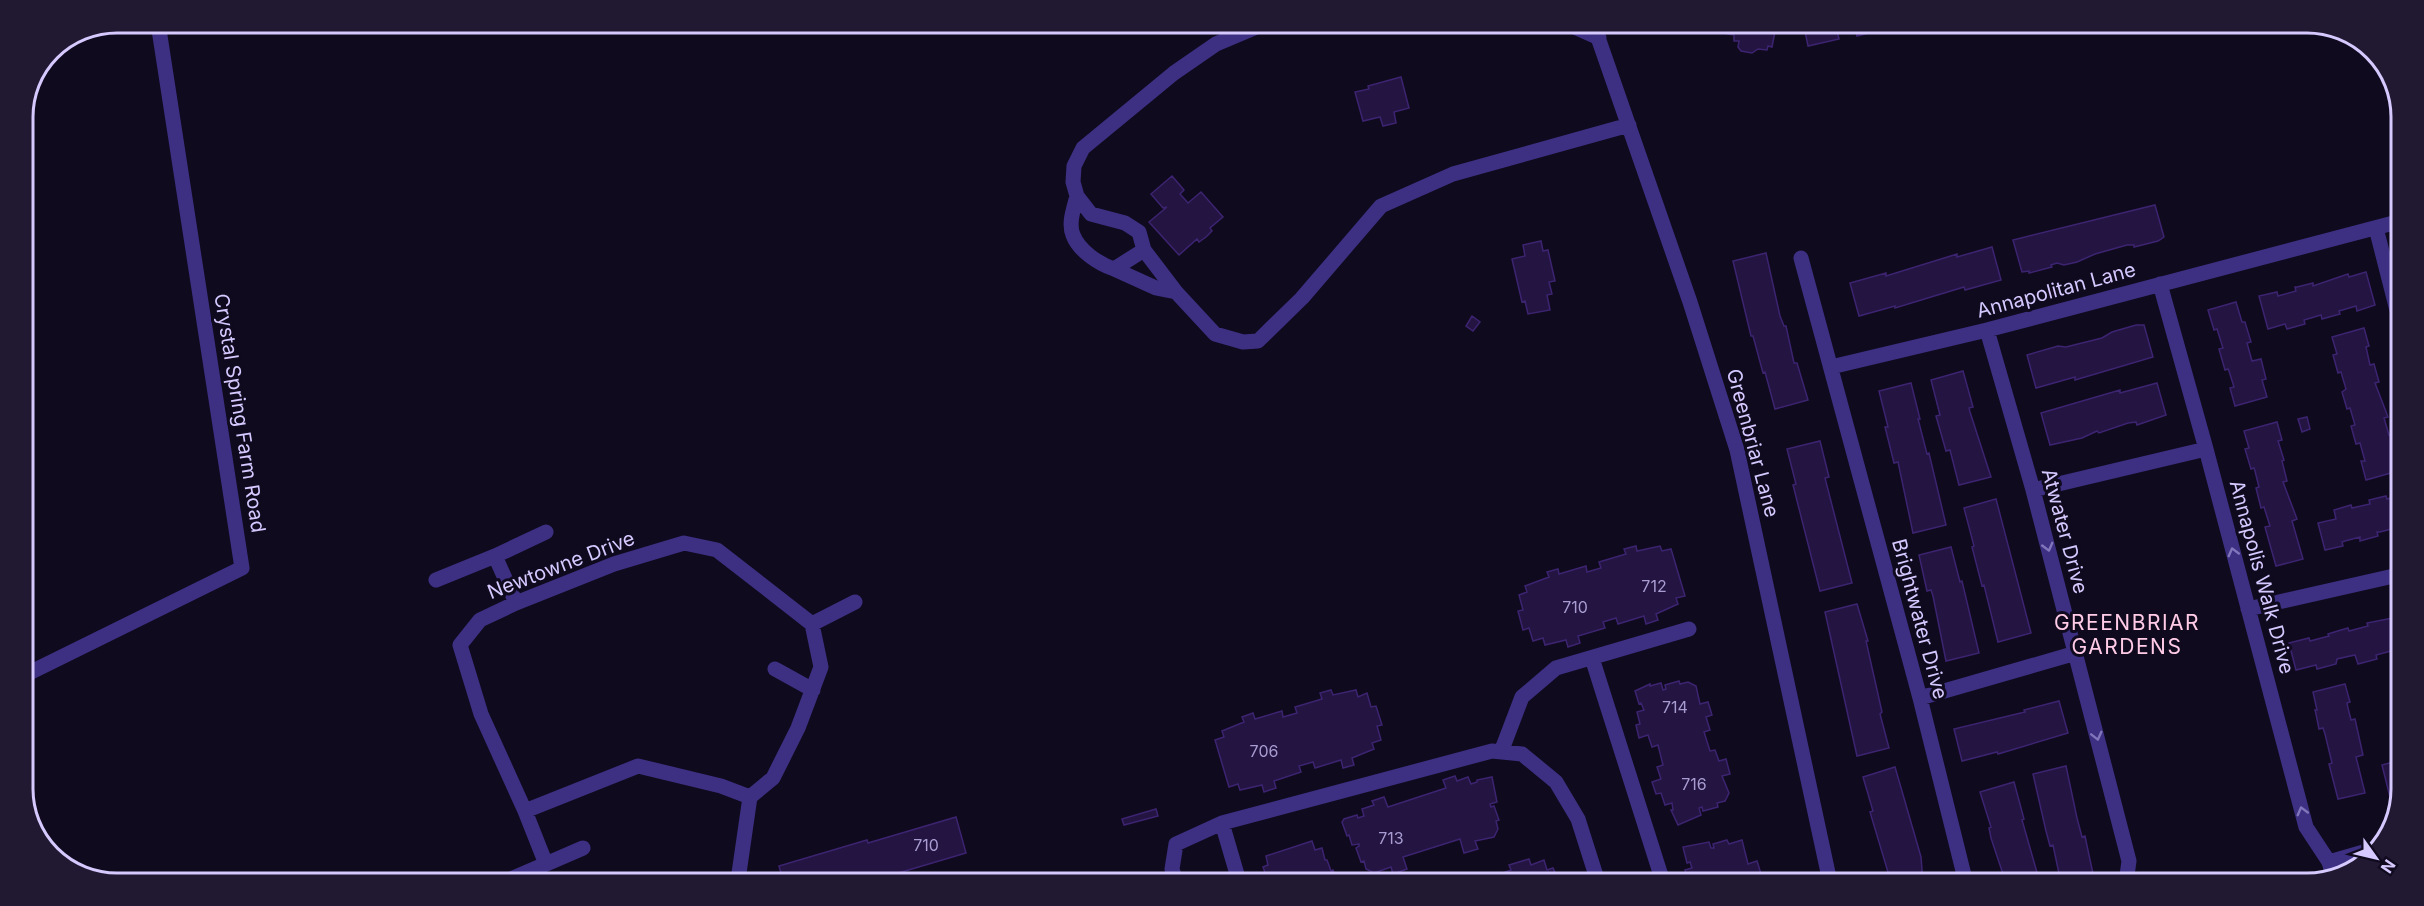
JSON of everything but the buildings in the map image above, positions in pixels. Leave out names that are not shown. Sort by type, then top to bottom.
[{"type":"street","name":"Crystal Spring Farm Road","points":[[33,671],[242,567],[160,33]]},
{"type":"street","points":[[1242,33],[1216,44],[1174,73],[1096,136],[1083,148],[1074,166],[1072,182],[1077,196],[1091,214],[1125,223],[1139,232],[1144,250],[1176,292],[1215,334],[1243,342],[1258,341],[1302,298],[1381,206],[1454,174],[1629,126]]},
{"type":"street","name":"Greenbriar Lane","points":[[1596,33],[1690,302],[1737,450],[1828,873]]},
{"type":"street","points":[[1077,196],[1072,218],[1073,235],[1095,260],[1156,288],[1176,292]]},
{"type":"street","name":"Annapolitan Lane","points":[[1831,367],[1987,330],[2391,224]]},
{"type":"street","points":[[2376,228],[2391,287]]},
{"type":"street","points":[[1114,269],[1144,250]]},
{"type":"street","points":[[1801,258],[1831,367]]},
{"type":"street","name":"Annapolis Walk Drive","points":[[2160,284],[2306,827],[2331,869]]},
{"type":"street","name":"Atwater Drive","points":[[1987,330],[2033,490],[2076,653],[2129,861],[2127,873]]},
{"type":"street","name":"Brightwater Drive","points":[[1831,367],[1920,698],[1964,873]]},
{"type":"street","points":[[2033,490],[2206,449]]},
{"type":"street","points":[[436,580],[546,532]]},
{"type":"street","name":"Newtowne Drive","points":[[525,811],[481,714],[460,645],[480,620],[516,603],[614,564],[684,543],[717,550],[812,624]]},
{"type":"street","points":[[495,556],[516,603]]},
{"type":"street","points":[[2248,609],[2391,577]]},
{"type":"street","points":[[739,873],[750,797],[773,778],[798,728],[821,667],[812,624],[855,602]]},
{"type":"street","points":[[1502,752],[1521,698],[1556,668],[1689,629]]},
{"type":"street","points":[[1920,698],[2076,653]]},
{"type":"street","points":[[1592,658],[1660,873]]},
{"type":"street","points":[[775,669],[813,690]]},
{"type":"street","points":[[1173,873],[1176,844],[1222,823],[1492,751],[1522,754],[1556,782],[1578,819],[1595,873]]},
{"type":"street","points":[[546,864],[525,811],[638,766],[721,786],[750,797]]},
{"type":"street","points":[[1222,823],[1237,873]]},
{"type":"street","points":[[525,873],[583,848]]},
{"type":"street","points":[[2331,869],[2346,862]]},
{"type":"district","name":"GREENBRIAR GARDENS","points":[[2127,634]]}]
